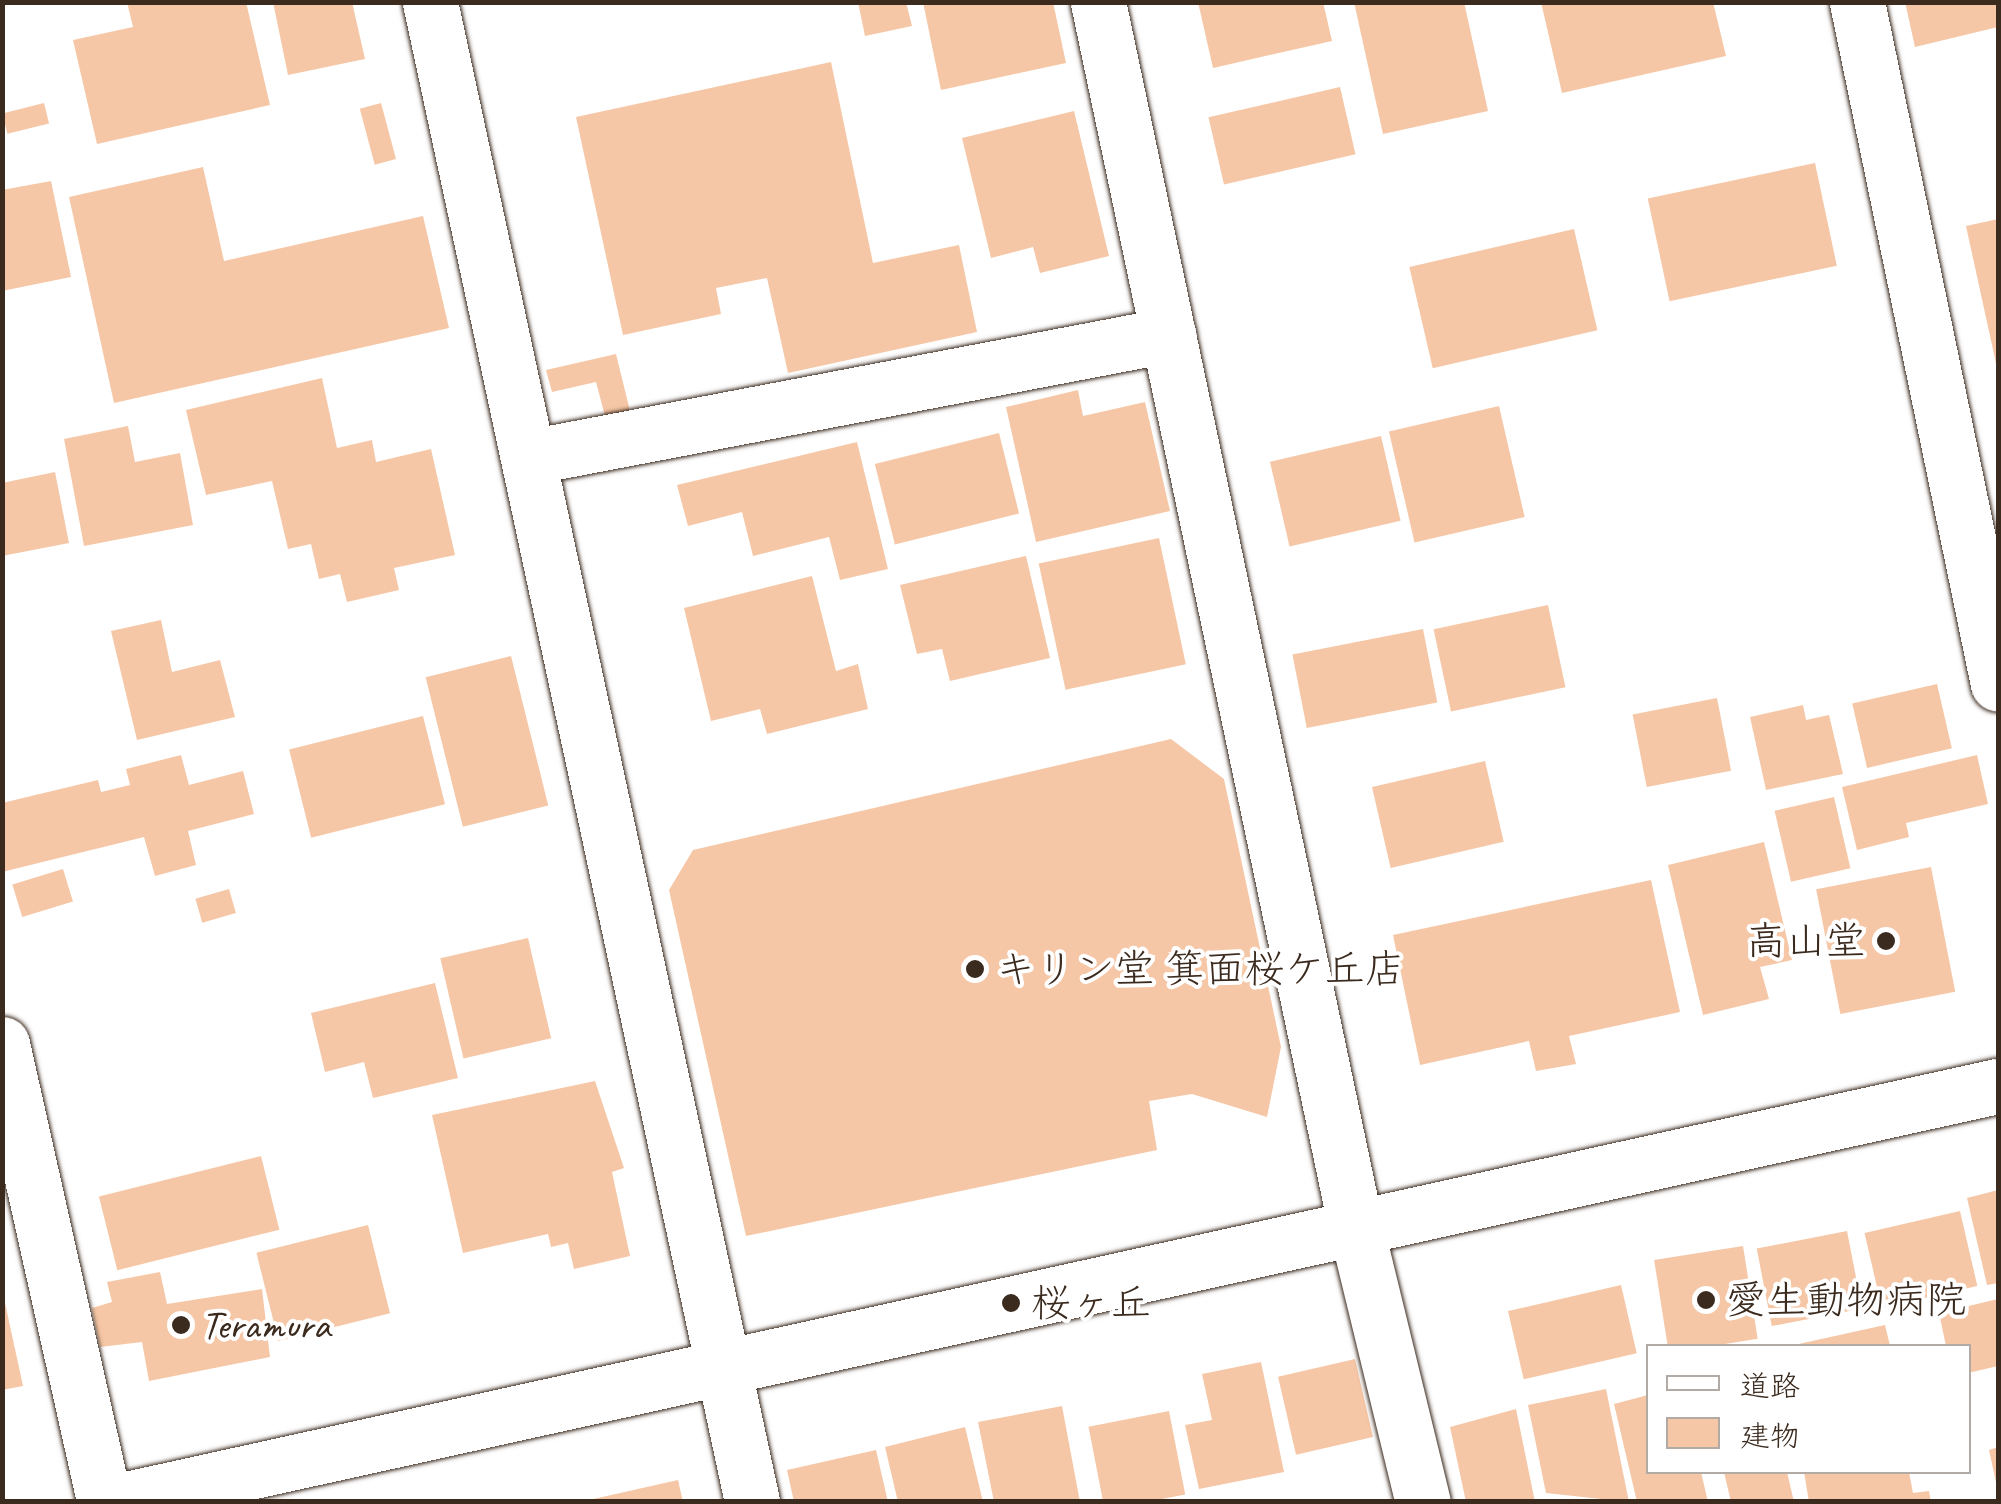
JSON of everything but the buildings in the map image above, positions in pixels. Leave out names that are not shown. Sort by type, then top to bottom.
[{"type":"street","points":[[430,2],[752,1502]]},
{"type":"street","points":[[1098,2],[1356,1228],[1423,1502]]},
{"type":"street","points":[[1857,2],[1998,684]]},
{"type":"street","points":[[529,458],[1168,335]]},
{"type":"street","points":[[2,1044],[104,1502]]},
{"type":"street","points":[[112,1502],[1998,1086]]},
{"type":"place","name":"高山堂","points":[[1886,941]]},
{"type":"place","name":"キリン堂 箕面桜ケ丘店","points":[[975,969]]},
{"type":"place","name":"愛生動物病院","points":[[1706,1300]]},
{"type":"place","name":"桜ヶ丘","points":[[1011,1303]]},
{"type":"place","name":"Teramura","points":[[181,1325]]}]
